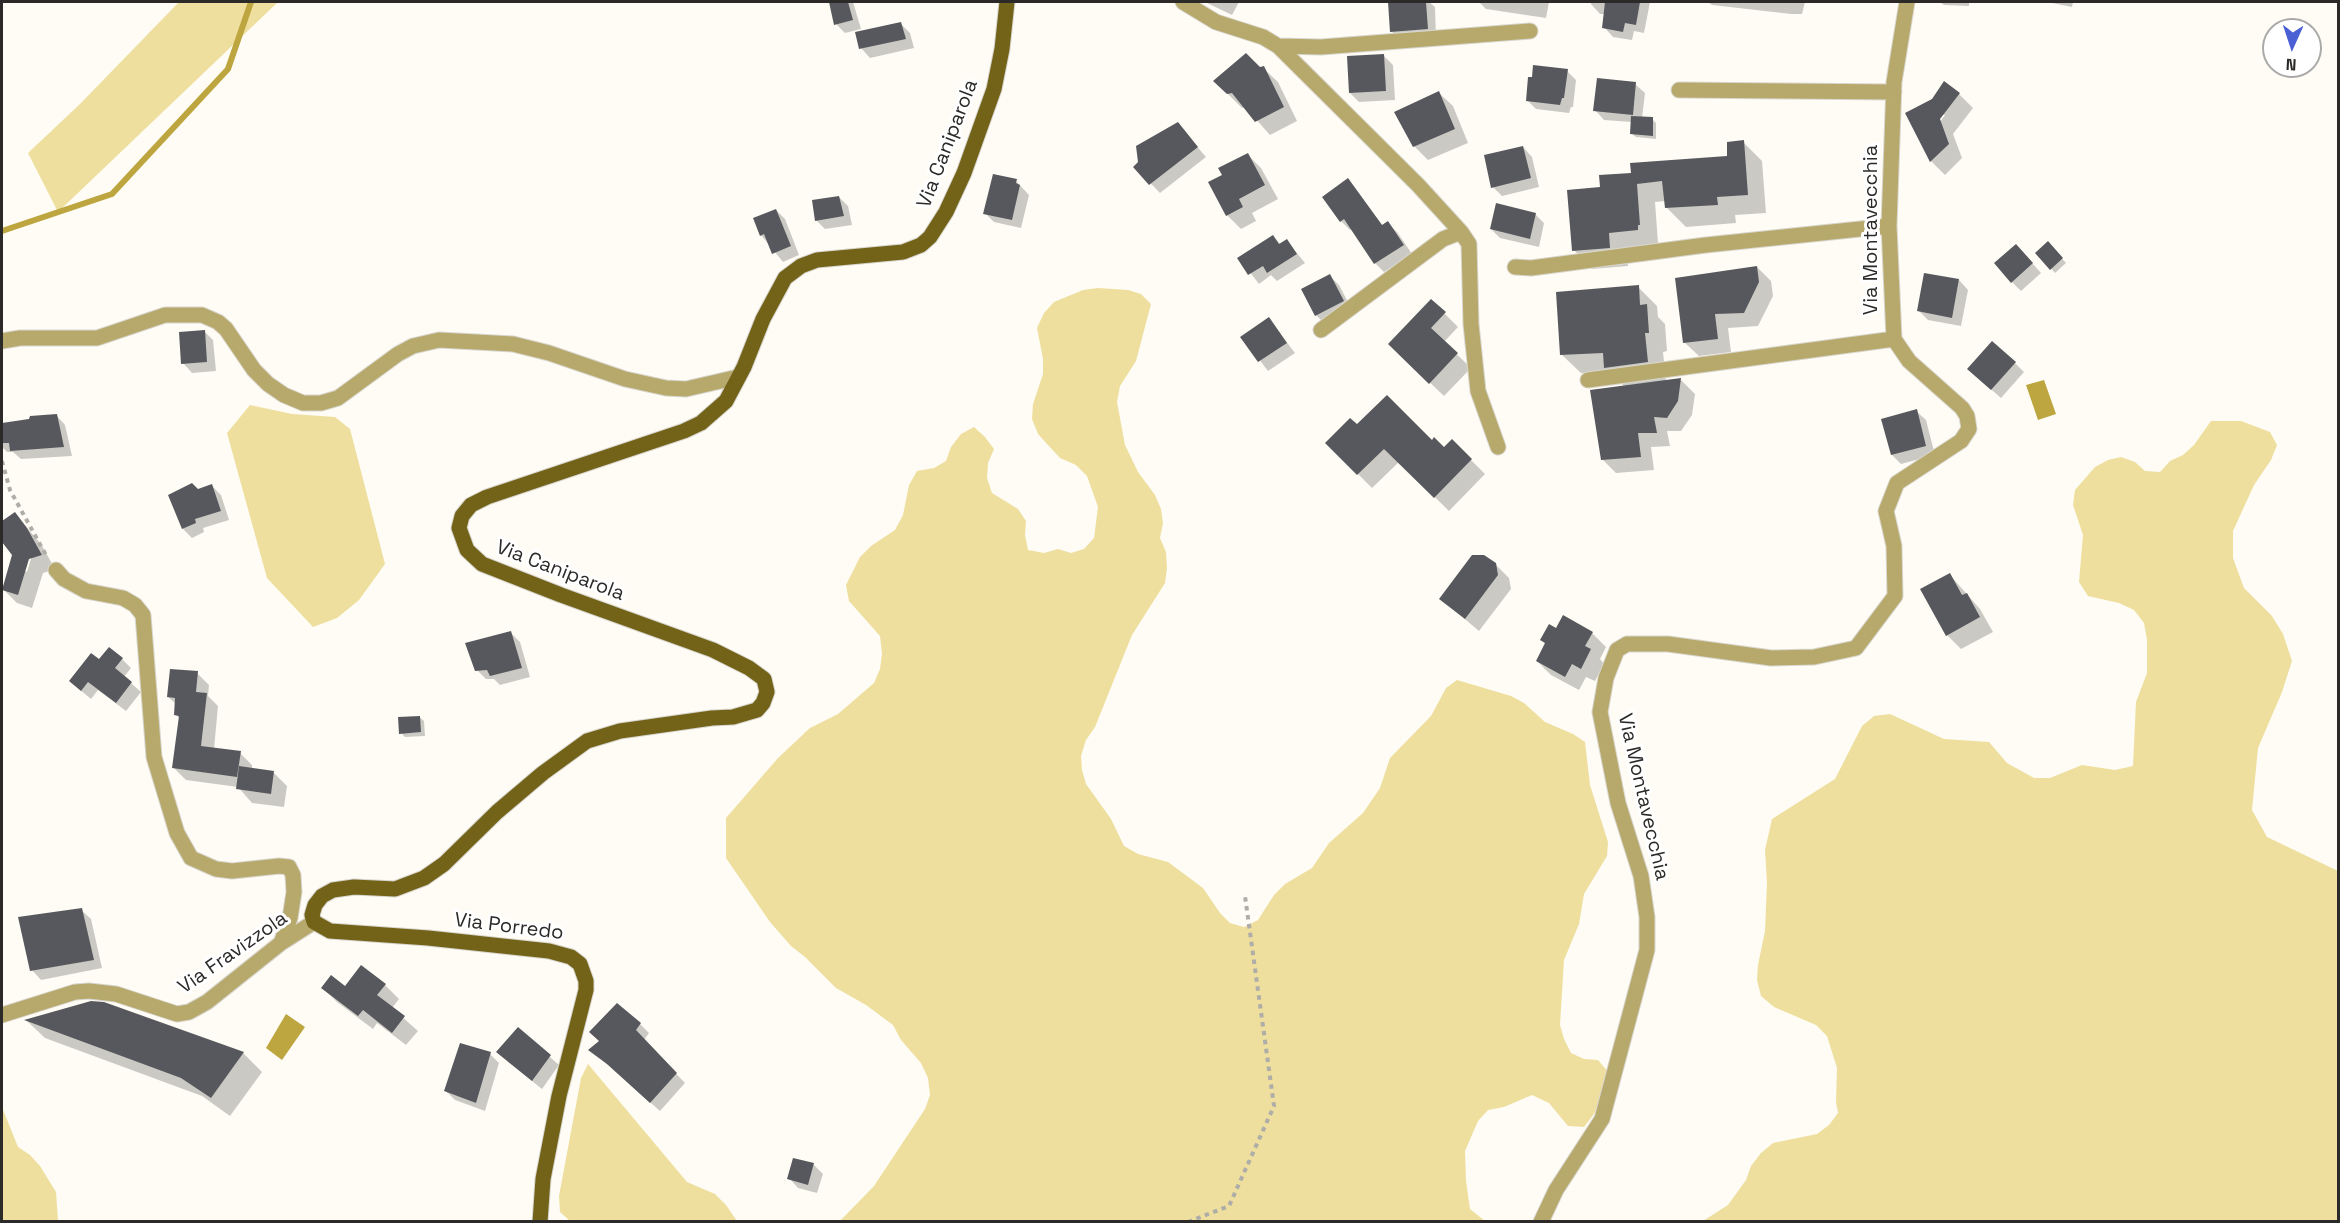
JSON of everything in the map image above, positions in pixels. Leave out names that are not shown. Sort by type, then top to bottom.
[{"type":"main road","name":"Via Caniparola","points":[[314,921],[313,911],[318,900],[333,890],[354,887],[395,889],[424,878],[444,864],[497,812],[533,781],[587,741],[620,731],[733,717],[757,710],[763,703],[767,692],[764,680],[749,668],[713,650],[483,564],[467,550],[459,528],[462,516],[471,505],[487,497],[701,423],[726,401],[776,292],[785,278],[801,266],[831,257],[903,252],[921,245],[930,237],[946,212],[964,173],[993,89],[1002,49],[1007,2]]},
{"type":"main road","name":"Via Porredo","points":[[314,921],[330,931],[340,933],[428,938],[559,953],[571,957],[580,964],[586,981],[586,990],[557,1107],[543,1179],[540,1221]]},
{"type":"street","points":[[1183,2],[1216,22],[1263,37],[1278,46],[1418,185],[1461,232],[1469,244],[1470,253],[1471,324],[1478,391],[1498,447]]},
{"type":"street","name":"Via Montavecchia","points":[[1541,1221],[1556,1190],[1602,1119],[1647,950],[1647,917],[1641,876],[1618,803],[1600,712],[1606,678],[1617,650],[1627,644],[1668,645],[1771,658],[1814,657],[1856,648],[1894,596],[1894,546],[1886,512],[1897,483],[1961,441],[1969,429],[1967,416],[1962,408],[1909,361],[1894,339],[1889,226],[1894,92],[1907,2]]},
{"type":"street","points":[[1278,46],[1321,47],[1530,31]]},
{"type":"street","points":[[1678,90],[1894,92]]},
{"type":"street","points":[[1515,267],[1531,268],[1706,245],[1889,226]]},
{"type":"street","points":[[1321,330],[1443,239],[1461,232]]},
{"type":"street","points":[[2,341],[20,338],[98,338],[165,315],[202,315],[218,322],[226,329],[254,370],[268,384],[284,395],[303,403],[321,403],[338,398],[398,354],[413,346],[439,340],[513,344],[549,353],[625,380],[666,388],[686,389],[738,377]]},
{"type":"street","points":[[1587,380],[1894,339]]},
{"type":"street","points":[[56,570],[64,579],[86,591],[123,598],[135,605],[143,615],[154,757],[177,833],[191,858],[216,869],[232,871],[289,867],[293,875],[294,892],[290,918],[281,943]]},
{"type":"street","name":"Via Fravizzola","points":[[2,1015],[75,992],[101,991],[138,1000],[171,1012],[189,1012],[207,1002],[281,943],[314,921]]},
{"type":"path","points":[[2,461],[10,490],[56,570]]},
{"type":"path","points":[[1188,1221],[1229,1206],[1274,1106],[1245,896]]},
{"type":"shaded area","points":[[179,2],[278,2],[58,212],[28,153],[80,104]]},
{"type":"shaded area","points":[[1098,288],[1128,290],[1141,294],[1151,304],[1136,361],[1120,386],[1117,402],[1125,445],[1138,472],[1155,495],[1161,509],[1163,523],[1160,538],[1166,552],[1167,568],[1165,583],[1132,635],[1081,756],[1086,784],[1111,819],[1124,846],[1138,854],[1168,862],[1203,888],[1220,913],[1230,923],[1244,927],[1258,920],[1274,895],[1285,884],[1312,868],[1329,843],[1363,813],[1380,788],[1390,758],[1431,716],[1446,688],[1457,680],[1511,696],[1524,703],[1545,722],[1585,742],[1590,785],[1608,842],[1607,856],[1584,894],[1579,924],[1564,960],[1560,1025],[1571,1053],[1584,1059],[1598,1060],[1608,1072],[1594,1114],[1584,1127],[1568,1126],[1549,1103],[1532,1095],[1504,1107],[1488,1110],[1478,1121],[1465,1151],[1466,1181],[1470,1209],[1485,1221],[840,1221],[874,1186],[925,1109],[930,1095],[928,1078],[921,1063],[901,1040],[893,1025],[866,1005],[836,988],[791,946],[770,922],[726,858],[726,818],[778,758],[810,728],[838,714],[874,683],[880,669],[882,654],[880,636],[849,601],[846,585],[860,557],[871,546],[895,530],[903,515],[909,485],[917,471],[934,468],[946,461],[951,447],[961,434],[974,427],[994,449],[988,463],[987,478],[992,493],[1018,509],[1026,521],[1025,535],[1028,550],[1044,553],[1058,549],[1071,553],[1084,549],[1094,538],[1098,507],[1087,476],[1076,465],[1060,458],[1038,434],[1032,419],[1033,404],[1043,374],[1043,359],[1037,328],[1044,313],[1054,302],[1083,290]]},
{"type":"shaded area","points":[[2044,380],[2056,414],[2038,420],[2026,385]]},
{"type":"shaded area","points":[[250,405],[292,414],[335,417],[350,429],[385,564],[359,600],[337,618],[313,627],[267,578],[227,433]]},
{"type":"shaded area","points":[[2211,421],[2241,421],[2270,432],[2277,445],[2271,460],[2254,485],[2233,531],[2233,558],[2244,588],[2272,616],[2283,634],[2292,661],[2282,692],[2258,748],[2252,810],[2267,837],[2338,871],[2338,1221],[1703,1221],[1728,1205],[1746,1180],[1751,1166],[1773,1143],[1817,1134],[1829,1125],[1838,1113],[1837,1068],[1827,1036],[1816,1025],[1774,1007],[1761,996],[1757,980],[1765,931],[1767,883],[1765,850],[1772,819],[1835,779],[1862,726],[1874,716],[1890,714],[1944,739],[1989,742],[2007,763],[2034,778],[2050,778],[2082,765],[2115,770],[2133,766],[2136,702],[2147,673],[2147,640],[2144,623],[2134,610],[2119,603],[2088,596],[2079,582],[2083,535],[2073,505],[2075,490],[2095,467],[2108,460],[2121,457],[2135,462],[2145,471],[2160,472],[2170,461],[2183,455],[2194,445]]},
{"type":"shaded area","points":[[286,1014],[305,1027],[282,1060],[266,1048]]},
{"type":"shaded area","points":[[588,1064],[687,1182],[715,1194],[737,1221],[570,1221],[560,1212],[559,1196],[581,1078]]},
{"type":"shaded area","points":[[2,1107],[18,1147],[40,1166],[56,1192],[58,1221],[2,1221]]},
{"type":"building","points":[[829,2],[848,2],[853,20],[834,25]]},
{"type":"building","points":[[1388,2],[1426,2],[1428,29],[1390,32]]},
{"type":"building","points":[[1605,2],[1640,2],[1636,25],[1625,23],[1623,32],[1602,28]]},
{"type":"building","points":[[901,22],[906,39],[859,49],[855,32]]},
{"type":"building","points":[[1246,53],[1260,67],[1264,66],[1284,107],[1255,122],[1232,93],[1227,94],[1213,81]]},
{"type":"building","points":[[1384,54],[1386,91],[1349,93],[1347,56]]},
{"type":"building","points":[[1533,65],[1568,69],[1564,98],[1560,105],[1526,101],[1528,77],[1532,77]]},
{"type":"building","points":[[1597,78],[1636,82],[1633,115],[1593,111]]},
{"type":"building","points":[[1944,81],[1960,93],[1940,119],[1949,144],[1930,162],[1905,113],[1932,99]]},
{"type":"building","points":[[1439,91],[1455,129],[1413,147],[1394,112]]},
{"type":"building","points":[[1631,116],[1653,117],[1653,136],[1630,134]]},
{"type":"building","points":[[1178,122],[1198,147],[1149,185],[1133,167],[1138,162],[1136,146]]},
{"type":"building","points":[[1744,140],[1748,195],[1717,197],[1718,205],[1665,208],[1662,181],[1637,184],[1640,225],[1638,225],[1638,230],[1609,233],[1610,248],[1572,251],[1567,190],[1600,187],[1599,175],[1631,173],[1630,163],[1727,156],[1727,142]]},
{"type":"building","points":[[1523,146],[1531,178],[1491,188],[1484,155]]},
{"type":"building","points":[[1248,153],[1265,185],[1239,199],[1243,207],[1226,216],[1208,182],[1222,175],[1218,168]]},
{"type":"building","points":[[993,174],[1017,179],[1016,183],[1020,185],[1012,220],[983,214]]},
{"type":"building","points":[[1348,178],[1382,225],[1388,221],[1404,245],[1374,264],[1344,219],[1340,222],[1322,197]]},
{"type":"building","points":[[839,196],[844,216],[815,221],[812,200]]},
{"type":"building","points":[[1496,203],[1536,213],[1530,239],[1490,229]]},
{"type":"building","points":[[776,209],[791,246],[772,254],[764,234],[760,236],[753,218]]},
{"type":"building","points":[[1273,235],[1279,244],[1287,239],[1297,254],[1267,273],[1263,266],[1248,275],[1237,258]]},
{"type":"building","points":[[2048,241],[2063,258],[2050,270],[2035,253]]},
{"type":"building","points":[[2016,244],[2033,263],[2011,283],[1994,263]]},
{"type":"building","points":[[1757,266],[1759,282],[1744,313],[1715,314],[1718,339],[1683,343],[1675,278]]},
{"type":"building","points":[[1924,273],[1959,279],[1952,318],[1917,311]]},
{"type":"building","points":[[1330,274],[1344,301],[1315,316],[1301,289]]},
{"type":"building","points":[[1639,285],[1640,305],[1647,304],[1649,333],[1645,333],[1648,362],[1604,368],[1603,353],[1560,355],[1556,292]]},
{"type":"building","points":[[1431,299],[1446,312],[1431,328],[1458,353],[1429,384],[1388,344]]},
{"type":"building","points":[[1269,317],[1287,343],[1258,362],[1240,337]]},
{"type":"building","points":[[205,330],[207,362],[181,364],[179,332]]},
{"type":"building","points":[[1992,341],[2016,362],[1991,390],[1967,369]]},
{"type":"building","points":[[1681,378],[1678,401],[1667,418],[1654,417],[1657,433],[1638,433],[1641,457],[1601,460],[1590,390]]},
{"type":"building","points":[[1387,395],[1432,440],[1434,437],[1444,447],[1452,439],[1472,459],[1434,498],[1384,449],[1357,475],[1325,443],[1350,418],[1357,424]]},
{"type":"building","points":[[1917,409],[1926,446],[1891,455],[1881,419]]},
{"type":"building","points":[[57,414],[64,447],[10,451],[9,443],[2,443],[2,423],[29,419],[30,416]]},
{"type":"building","points":[[192,483],[198,489],[212,484],[221,511],[195,519],[196,523],[182,529],[168,495]]},
{"type":"building","points":[[15,512],[42,555],[29,559],[18,595],[2,590],[12,555],[2,542],[2,521]]},
{"type":"building","points":[[1472,555],[1484,555],[1496,563],[1498,575],[1465,619],[1439,599]]},
{"type":"building","points":[[1950,573],[1962,595],[1967,593],[1980,617],[1946,636],[1920,589]]},
{"type":"building","points":[[1563,615],[1593,632],[1585,646],[1591,649],[1581,669],[1572,664],[1565,677],[1536,661],[1545,643],[1540,640],[1549,624],[1556,628]]},
{"type":"building","points":[[511,631],[522,668],[490,676],[487,670],[475,671],[465,643]]},
{"type":"building","points":[[109,647],[123,658],[115,668],[132,682],[116,703],[88,682],[81,691],[69,681],[91,653],[99,659]]},
{"type":"building","points":[[170,669],[198,671],[196,692],[207,693],[201,746],[241,751],[237,777],[172,768],[179,716],[174,715],[175,698],[167,697]]},
{"type":"building","points":[[420,716],[421,732],[399,734],[398,717]]},
{"type":"building","points":[[239,766],[274,771],[271,794],[236,789]]},
{"type":"building","points":[[82,908],[94,960],[30,971],[18,917]]},
{"type":"building","points":[[361,965],[386,984],[377,995],[405,1016],[392,1033],[363,1010],[358,1016],[321,988],[331,975],[345,986]]},
{"type":"building","points":[[91,1001],[104,1002],[244,1052],[211,1098],[181,1078],[24,1020]]},
{"type":"building","points":[[617,1003],[641,1023],[636,1030],[677,1073],[650,1103],[588,1050],[599,1041],[589,1032]]},
{"type":"building","points":[[518,1027],[551,1055],[532,1081],[496,1052]]},
{"type":"building","points":[[460,1043],[491,1052],[476,1103],[444,1091]]},
{"type":"building","points":[[793,1158],[814,1163],[808,1185],[787,1179]]},
{"type":"waterway","points":[[2,231],[112,194],[228,69],[251,2]]}]
